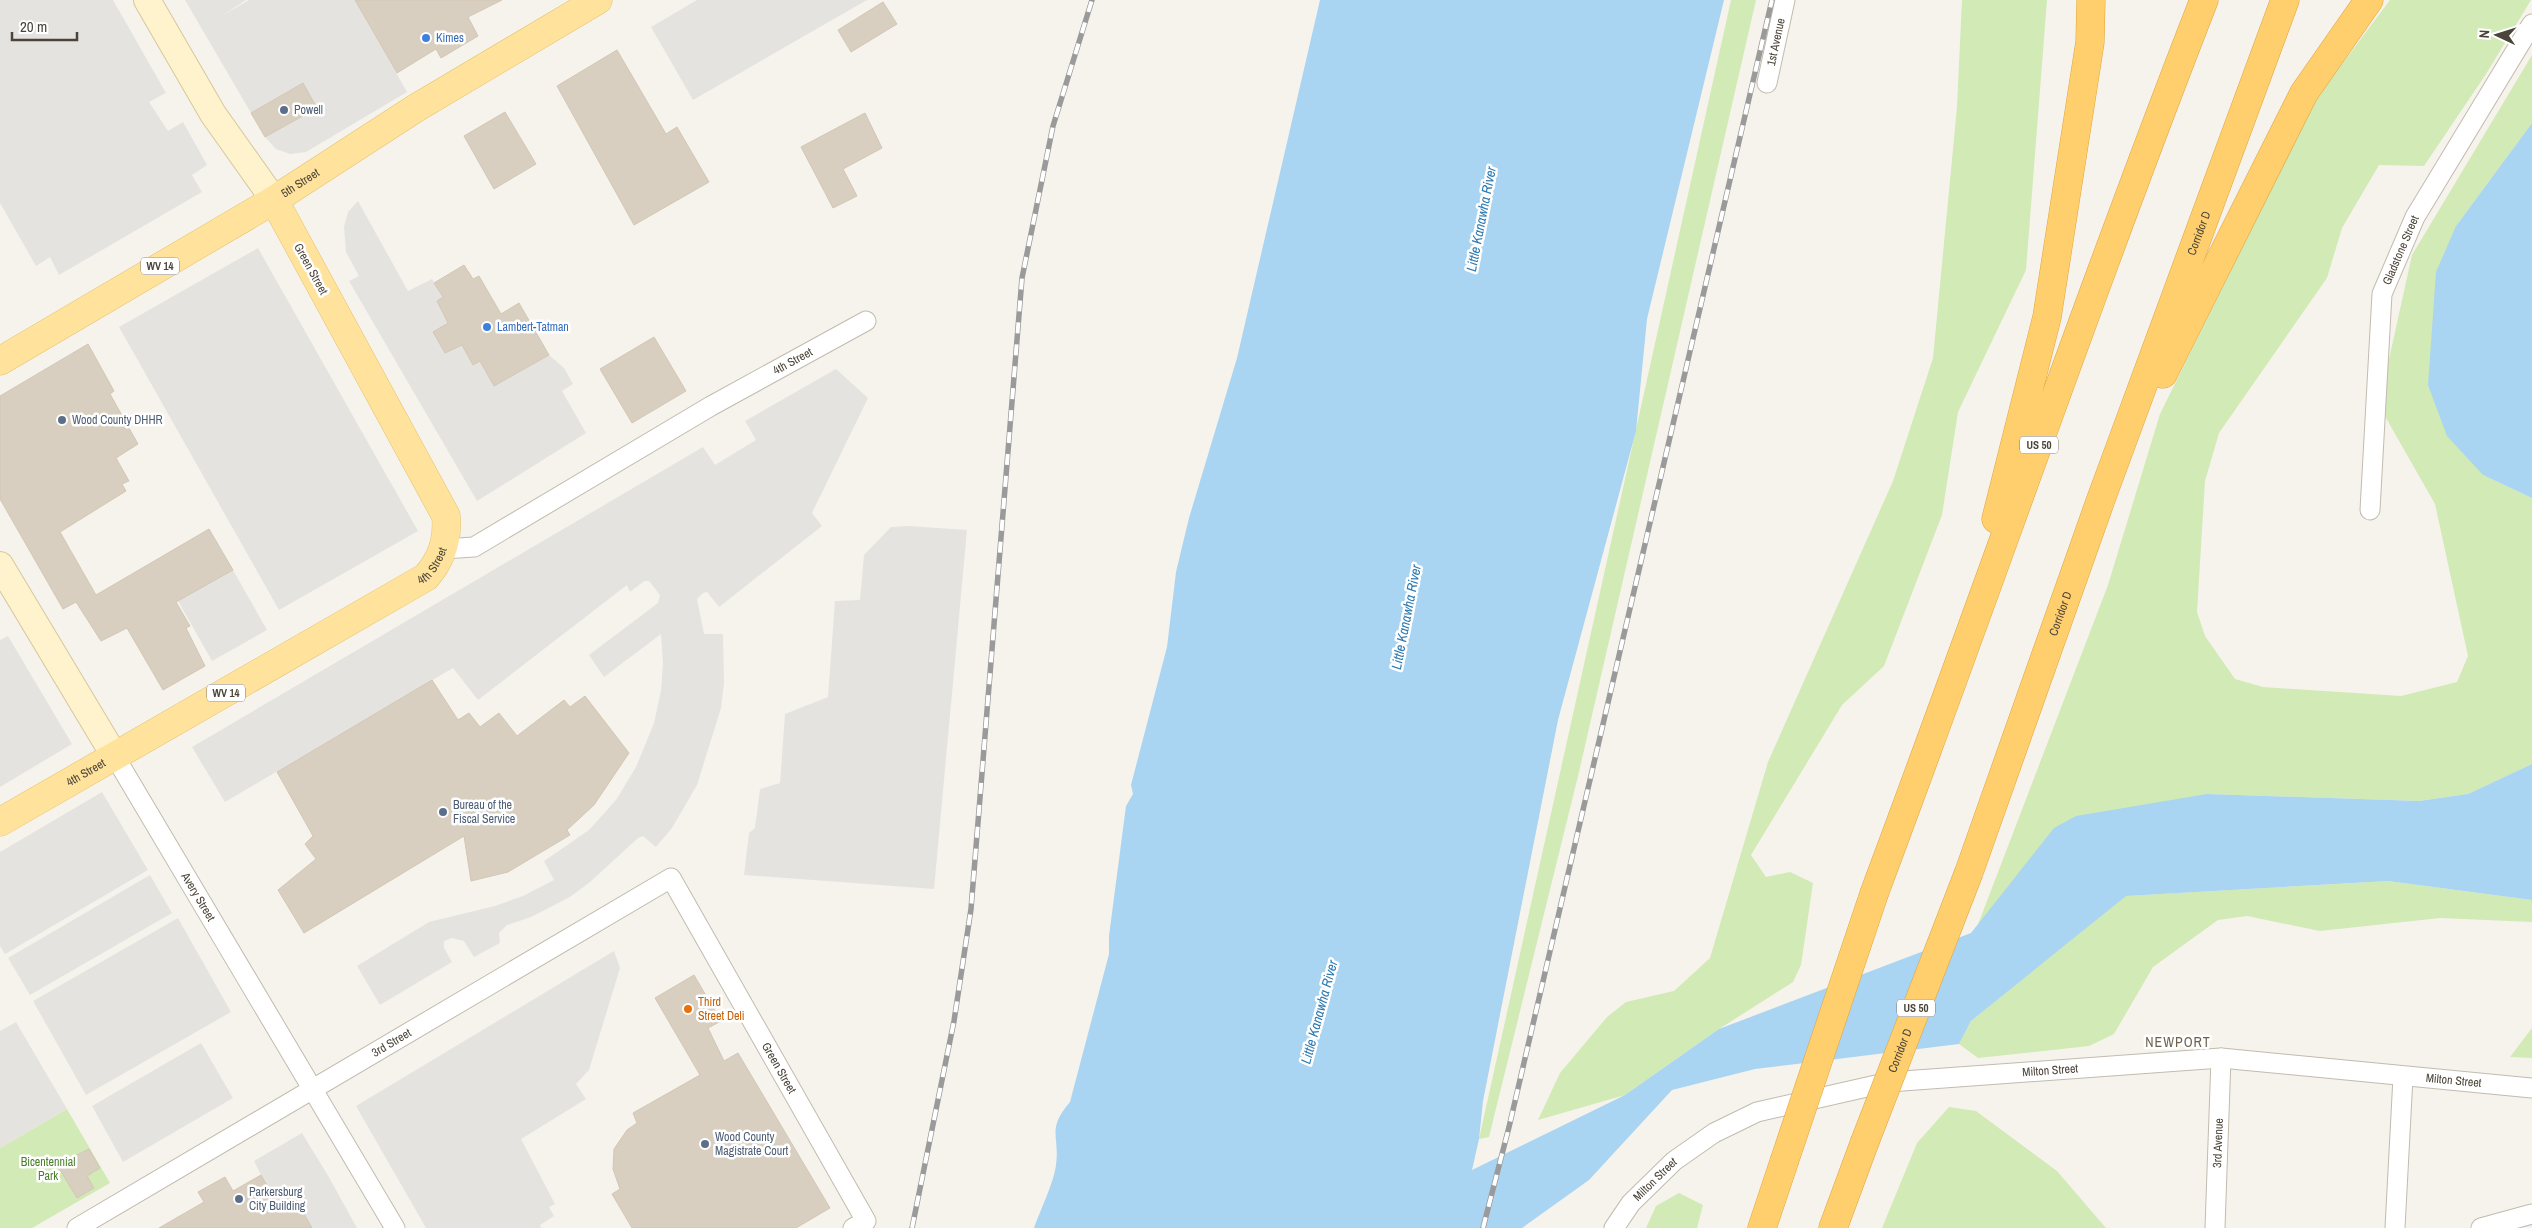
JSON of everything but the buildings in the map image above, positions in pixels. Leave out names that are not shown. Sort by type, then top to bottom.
[{"type":"highway","points":[[1958,671],[2047,317],[2090,42],[2091,0]]},
{"type":"highway","name":"US 50","points":[[1762,1228],[1876,891],[1958,671],[2147,146],[2204,0]]},
{"type":"highway","name":"Corridor D","points":[[1833,1228],[1969,872],[2101,499],[2285,0]]},
{"type":"highway","points":[[2101,499],[2304,93],[2369,0]]},
{"type":"main road","name":"5th Street","points":[[0,361],[274,200],[416,108],[598,0]]},
{"type":"main road","name":"Green Street","points":[[274,200],[446,516],[447,533],[443,549]]},
{"type":"main road","name":"4th Street","points":[[0,822],[426,577],[436,565],[443,549]]},
{"type":"street","name":"Green Street","points":[[147,0],[213,114],[274,200]]},
{"type":"street","name":"1st Avenue","points":[[1767,83],[1785,0]]},
{"type":"street","name":"Gladstone Street","points":[[2370,510],[2382,294],[2415,216],[2532,24]]},
{"type":"street","name":"4th Street","points":[[443,549],[474,546],[711,406],[866,321]]},
{"type":"street","name":"Avery Street","points":[[0,565],[395,1228]]},
{"type":"street","name":"3rd Street","points":[[77,1228],[671,878],[692,914]]},
{"type":"street","name":"Green Street","points":[[692,914],[860,1224]]},
{"type":"street","name":"Milton Street","points":[[1614,1228],[1631,1203],[1674,1162],[1714,1133],[1757,1112],[1889,1082],[2221,1058],[2532,1088]]},
{"type":"street","name":"3rd Avenue","points":[[2215,1228],[2221,1058]]},
{"type":"street","points":[[2395,1228],[2403,1077]]},
{"type":"street","points":[[2481,1228],[2532,1214]]},
{"type":"green space","points":[[1731,0],[1756,0],[1579,772],[1489,1137],[1479,1139]]},
{"type":"green space","points":[[1962,0],[2047,0],[2026,270],[1958,412],[1942,515],[1884,666],[1842,705],[1751,855],[1766,877],[1790,872],[1813,883],[1801,965],[1793,982],[1719,1029],[1625,1095],[1538,1120],[1560,1073],[1607,1017],[1626,1002],[1674,991],[1710,958],[1768,762],[1893,481],[1933,358],[1957,107]]},
{"type":"green space","points":[[2390,0],[2531,0],[2486,74],[2424,166],[2379,165],[2342,228],[2327,278],[2219,433],[2205,481],[2197,612],[2205,636],[2235,679],[2263,687],[2401,696],[2457,682],[2468,656],[2435,504],[2386,418],[2382,391],[2412,255],[2532,55],[2532,123],[2456,226],[2483,475],[2532,498],[2532,764],[2468,794],[2419,801],[2207,794],[1977,927],[2108,585],[2160,414],[2315,100]]},
{"type":"green space","points":[[2388,881],[2532,900],[2532,922],[2440,918],[2320,931],[2247,916],[2218,920],[2153,967],[2114,1034],[2089,1046],[1978,1058],[1959,1044],[1971,1021],[2125,896]]},
{"type":"green space","points":[[2532,1028],[2532,1058],[2510,1057]]},
{"type":"green space","points":[[1949,1107],[1976,1111],[2057,1171],[2106,1228],[1882,1228],[1917,1143]]},
{"type":"green space","name":"Bicentennial Park","points":[[67,1109],[110,1183],[32,1228],[0,1228],[0,1148]]},
{"type":"green space","points":[[1679,1193],[1703,1205],[1697,1228],[1646,1228],[1656,1206]]},
{"type":"shaded area","points":[[0,0],[113,0],[166,93],[149,102],[168,131],[183,122],[207,165],[192,175],[202,192],[59,275],[50,257],[36,266],[0,203]]},
{"type":"shaded area","points":[[185,0],[246,0],[220,17],[249,0],[355,0],[407,92],[306,152],[290,154],[276,149],[265,137],[317,108],[303,83],[251,113]]},
{"type":"shaded area","points":[[697,0],[867,0],[693,100],[651,27]]},
{"type":"shaded area","points":[[358,201],[408,291],[432,279],[443,297],[437,301],[448,322],[434,332],[445,353],[462,345],[473,365],[480,361],[549,355],[564,368],[573,384],[562,391],[586,433],[477,501],[349,281],[359,276],[346,252],[344,227],[348,212]]},
{"type":"shaded area","points":[[258,248],[418,531],[279,610],[119,327]]},
{"type":"shaded area","points":[[836,369],[868,398],[812,513],[822,526],[719,607],[707,592],[697,599],[704,634],[723,634],[724,683],[721,708],[697,785],[672,828],[656,847],[643,836],[638,838],[590,882],[570,897],[531,917],[507,925],[499,933],[500,943],[474,957],[464,941],[452,938],[444,941],[444,948],[452,962],[380,1005],[357,966],[429,922],[495,906],[523,896],[554,880],[544,861],[589,830],[616,800],[636,767],[654,723],[661,691],[663,663],[661,634],[604,677],[589,655],[658,603],[660,595],[649,581],[644,581],[630,592],[627,585],[478,700],[453,668],[225,802],[192,747],[703,447],[715,465],[756,440],[745,421]]},
{"type":"shaded area","points":[[909,526],[967,530],[934,889],[744,875],[749,833],[755,828],[760,789],[780,783],[785,714],[828,697],[835,601],[860,600],[864,555],[891,527]]},
{"type":"shaded area","points":[[233,570],[267,630],[212,661],[178,601]]},
{"type":"shaded area","points":[[8,636],[72,744],[0,787],[0,640]]},
{"type":"shaded area","points":[[102,792],[148,870],[5,954],[0,946],[0,852]]},
{"type":"shaded area","points":[[150,875],[172,913],[30,995],[8,958]]},
{"type":"shaded area","points":[[178,918],[231,1012],[86,1095],[33,1001]]},
{"type":"shaded area","points":[[614,951],[620,968],[589,1070],[576,1084],[586,1099],[521,1139],[555,1204],[549,1207],[554,1216],[540,1225],[541,1228],[426,1228],[356,1106]]},
{"type":"shaded area","points":[[16,1022],[67,1109],[0,1148],[0,1031]]},
{"type":"shaded area","points":[[201,1043],[233,1098],[123,1162],[92,1106]]},
{"type":"shaded area","points":[[302,1133],[357,1228],[312,1228],[293,1194],[277,1203],[254,1161]]},
{"type":"water","name":"Little Kanawha River","points":[[1320,0],[1724,0],[1647,319],[1636,431],[1558,720],[1483,1101],[1479,1139],[1472,1170],[1625,1095],[1719,1029],[1971,933],[2054,828],[2076,816],[2207,794],[2419,801],[2468,794],[2532,764],[2532,900],[2388,881],[2126,896],[1971,1021],[1959,1044],[1755,1069],[1672,1090],[1589,1180],[1522,1228],[1034,1228],[1055,1172],[1057,1155],[1056,1126],[1058,1119],[1070,1102],[1109,954],[1109,936],[1126,806],[1133,794],[1131,785],[1167,647],[1176,572],[1189,518],[1237,358]]},
{"type":"water","points":[[2532,123],[2532,498],[2483,475],[2447,436],[2428,385],[2436,272],[2456,226]]},
{"type":"railway","points":[[912,1228],[954,1021],[971,909],[1022,278],[1053,126],[1092,0]]},
{"type":"railway","points":[[1483,1228],[1509,1127],[1772,0]]},
{"type":"place","name":"Kimes","points":[[426,38]]},
{"type":"place","name":"Powell","points":[[284,110]]},
{"type":"place","name":"Lambert-Tatman","points":[[487,327]]},
{"type":"place","name":"Wood County DHHR","points":[[62,420]]},
{"type":"place","name":"Bureau of the Fiscal Service","points":[[443,812]]},
{"type":"place","name":"Third Street Deli","points":[[688,1009]]},
{"type":"place","name":"Wood County Magistrate Court","points":[[705,1144]]},
{"type":"place","name":"Parkersburg City Building","points":[[239,1199]]},
{"type":"district","name":"NEWPORT","points":[[2178,1042]]}]
